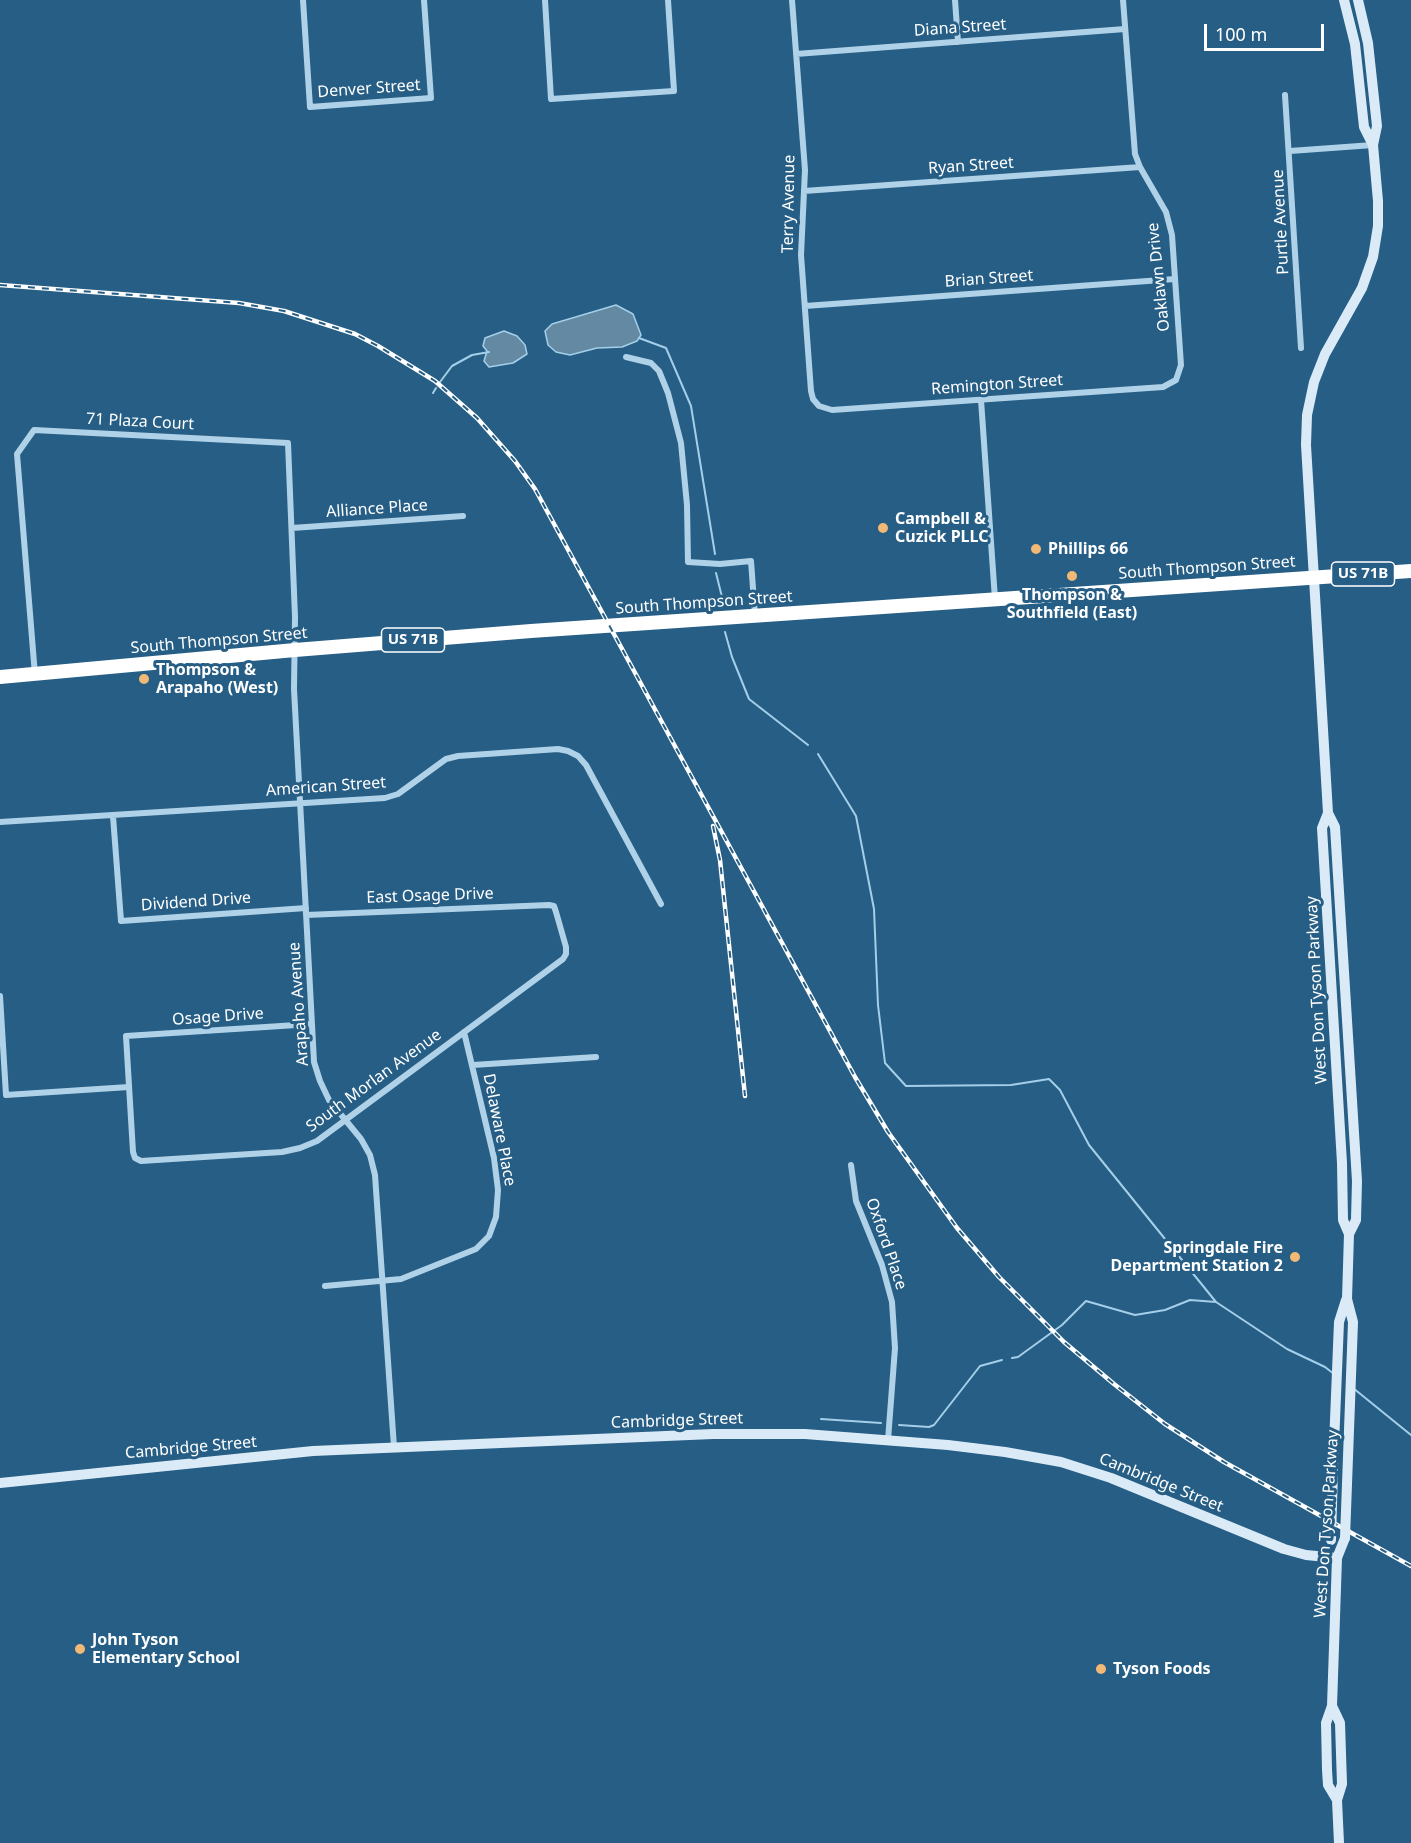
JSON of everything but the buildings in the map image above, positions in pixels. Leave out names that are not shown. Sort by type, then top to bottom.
[{"type":"highway","name":"South Thompson Street","points":[[0,677],[531,631],[1411,571]]},
{"type":"main road","name":"West Don Tyson Parkway","points":[[1344,0],[1355,44],[1364,127],[1373,145]]},
{"type":"main road","name":"West Don Tyson Parkway","points":[[1339,1843],[1336,1800],[1342,1784],[1340,1723],[1332,1706],[1337,1558],[1345,1538],[1353,1322],[1347,1299],[1349,1234],[1343,1220],[1342,1163],[1322,828],[1328,813],[1306,445],[1307,415],[1314,382],[1321,364],[1362,288],[1373,257],[1378,226],[1373,145],[1377,126],[1376,114],[1368,43],[1358,0]]},
{"type":"main road","points":[[1337,1558],[1331,1540],[1337,1362],[1339,1322],[1347,1299]]},
{"type":"main road","name":"Cambridge Street","points":[[0,1483],[313,1451],[394,1447],[757,1433],[888,1440],[1005,1452],[1061,1462],[1111,1478],[1284,1549],[1306,1555],[1337,1558]]},
{"type":"street","name":"Denver Street","points":[[303,0],[310,107],[431,98],[424,0]]},
{"type":"street","points":[[545,0],[552,99],[674,91],[668,0]]},
{"type":"street","name":"Terry Avenue","points":[[792,0],[805,170],[801,255],[811,391],[813,399],[819,406]]},
{"type":"street","points":[[955,0],[958,42]]},
{"type":"street","name":"Oaklawn Drive","points":[[1123,0],[1133,141],[1140,167],[1170,223],[1181,365],[1176,380]]},
{"type":"street","name":"Diana Street","points":[[796,54],[1125,29]]},
{"type":"street","name":"Purtle Avenue","points":[[1285,95],[1301,348]]},
{"type":"street","points":[[1290,151],[1373,145]]},
{"type":"street","name":"Ryan Street","points":[[804,191],[1140,167]]},
{"type":"street","name":"Brian Street","points":[[805,306],[1175,279]]},
{"type":"street","points":[[627,357],[651,363],[659,371],[671,404],[681,443],[687,505],[688,561],[720,564],[751,561],[755,616]]},
{"type":"street","name":"Remington Street","points":[[819,406],[832,410],[1163,387],[1176,380]]},
{"type":"street","points":[[981,400],[995,599]]},
{"type":"street","name":"71 Plaza Court","points":[[35,675],[17,454],[34,429],[288,443],[295,650]]},
{"type":"street","name":"Alliance Place","points":[[292,528],[463,516]]},
{"type":"street","name":"Arapaho Avenue","points":[[295,650],[294,689],[299,803],[314,1062],[329,1100],[361,1138],[370,1155],[375,1175],[394,1447]]},
{"type":"street","name":"American Street","points":[[0,822],[385,798],[398,794],[446,759],[458,756],[558,749],[578,756],[586,765],[661,904]]},
{"type":"street","name":"Dividend Drive","points":[[113,816],[121,921],[306,911]]},
{"type":"street","name":"East Osage Drive","points":[[306,911],[549,905],[554,906],[566,954]]},
{"type":"street","name":"South Morlan Avenue","points":[[129,1087],[133,1152],[135,1158],[141,1161],[282,1152],[300,1148],[317,1141],[566,954]]},
{"type":"street","points":[[0,996],[6,1095],[129,1087]]},
{"type":"street","name":"Osage Drive","points":[[129,1087],[126,1036],[312,1024]]},
{"type":"street","name":"Delaware Place","points":[[325,1286],[401,1279],[476,1249],[489,1236],[496,1217],[498,1190],[494,1158],[464,1032]]},
{"type":"street","points":[[473,1065],[596,1057]]},
{"type":"street","name":"Oxford Place","points":[[851,1165],[856,1201],[882,1265],[892,1302],[896,1348],[888,1440]]},
{"type":"water","points":[[616,305],[633,314],[641,335],[637,341],[622,347],[597,348],[570,355],[556,352],[548,345],[545,331],[552,324]]},
{"type":"water","points":[[504,331],[517,336],[525,345],[527,354],[513,363],[489,367],[484,361],[487,351],[483,346],[485,338]]},
{"type":"waterway","points":[[639,338],[666,348],[691,406],[715,554]]},
{"type":"waterway","points":[[440,382],[452,366],[472,355],[489,352]]},
{"type":"waterway","points":[[433,393],[436,388]]},
{"type":"waterway","points":[[716,573],[723,601]]},
{"type":"waterway","points":[[725,632],[732,657],[749,699],[808,745]]},
{"type":"waterway","points":[[818,754],[856,816],[874,909],[878,1005],[885,1063],[906,1086],[1011,1085],[1049,1079],[1060,1090],[1089,1145],[1216,1302],[1287,1349],[1325,1367],[1334,1374]]},
{"type":"waterway","points":[[1012,1358],[1018,1357],[1062,1325],[1086,1301],[1135,1315],[1165,1310],[1190,1300],[1216,1302]]},
{"type":"waterway","points":[[899,1425],[929,1427],[934,1425],[980,1366],[1002,1360]]},
{"type":"waterway","points":[[1353,1388],[1411,1435]]},
{"type":"waterway","points":[[821,1419],[881,1423]]},
{"type":"railway","points":[[0,285],[239,303],[284,311],[355,334],[378,346],[435,381],[477,418],[515,461],[535,489],[855,1077],[888,1132],[957,1228],[999,1277],[1064,1342],[1165,1424],[1224,1462],[1411,1566]]},
{"type":"railway","points":[[713,826],[720,860],[745,1096]]},
{"type":"place","name":"Campbell & Cuzick PLLC","points":[[883,528]]},
{"type":"place","name":"Phillips 66","points":[[1036,549]]},
{"type":"place","name":"Thompson & Southfield (East)","points":[[1072,576]]},
{"type":"place","name":"Thompson & Arapaho (West)","points":[[144,679]]},
{"type":"place","name":"Springdale Fire Department Station 2","points":[[1295,1257]]},
{"type":"place","name":"John Tyson Elementary School","points":[[80,1649]]},
{"type":"place","name":"Tyson Foods","points":[[1101,1669]]}]
